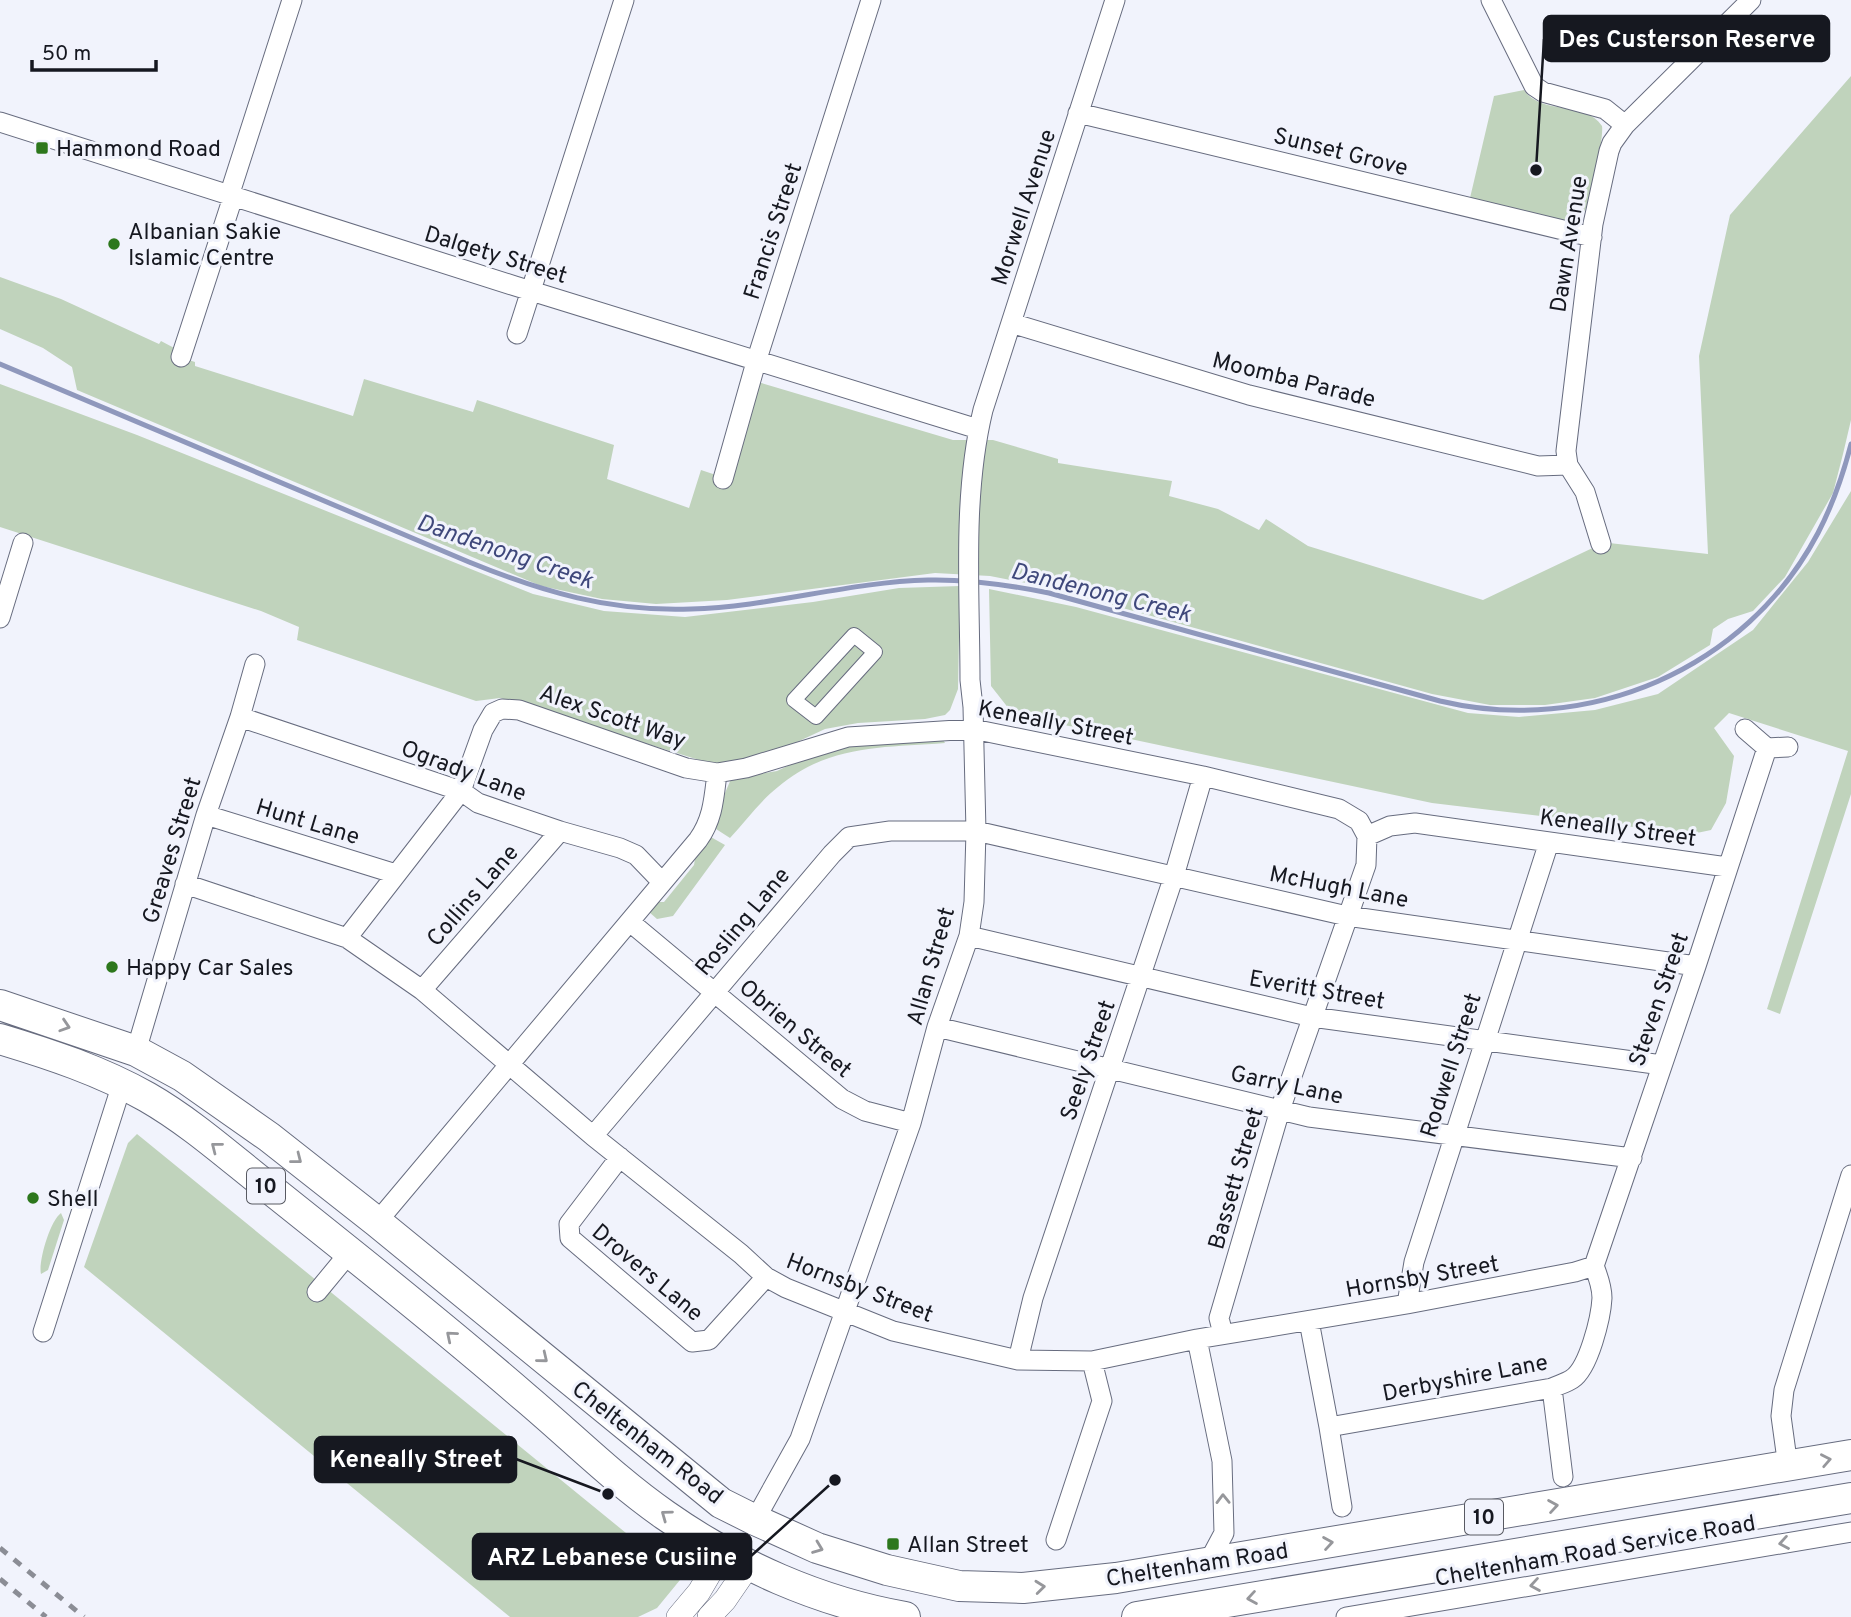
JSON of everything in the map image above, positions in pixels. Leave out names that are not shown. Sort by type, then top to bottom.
[{"type":"main road","name":"Cheltenham Road","points":[[0,1005],[136,1051],[182,1076],[270,1138],[377,1222],[721,1503],[829,1552],[887,1570],[959,1586],[1023,1588],[1116,1578],[1851,1455]]},
{"type":"main road","name":"Cheltenham Road","points":[[0,1039],[46,1053],[122,1084],[180,1118],[350,1252],[663,1514],[723,1552]]},
{"type":"main road","points":[[122,1084],[136,1051]]},
{"type":"main road","points":[[350,1252],[377,1222]]},
{"type":"main road","points":[[1788,1467],[1795,1508]]},
{"type":"main road","name":"Cheltenham Road","points":[[1138,1617],[1851,1498]]},
{"type":"main road","points":[[723,1552],[755,1520]]},
{"type":"main road","points":[[749,1565],[755,1520]]},
{"type":"main road","name":"10","points":[[723,1552],[834,1599],[905,1617]]},
{"type":"street","points":[[181,356],[292,0]]},
{"type":"street","points":[[517,334],[624,0]]},
{"type":"street","name":"Francis Street","points":[[723,479],[756,362],[871,0]]},
{"type":"street","name":"Morwell Avenue","points":[[970,508],[972,464],[978,429],[1115,0]]},
{"type":"street","points":[[1491,0],[1534,86],[1543,92],[1605,109],[1625,125]]},
{"type":"street","name":"Dawn Avenue","points":[[1568,466],[1566,451],[1595,206],[1612,143],[1625,125],[1751,0]]},
{"type":"street","name":"Sunset Grove","points":[[1079,113],[1592,237]]},
{"type":"street","name":"Dalgety Street","points":[[0,122],[756,362],[978,429]]},
{"type":"street","name":"Moomba Parade","points":[[1011,323],[1275,402],[1538,466],[1568,466]]},
{"type":"street","points":[[1568,466],[1585,492],[1601,544]]},
{"type":"street","name":"Allan Street","points":[[755,1520],[800,1439],[911,1123],[937,1027],[969,936],[974,902],[976,831],[972,729],[974,707],[970,680],[970,508]]},
{"type":"street","points":[[0,618],[23,543]]},
{"type":"street","points":[[855,635],[875,652],[817,716],[794,700],[855,635]]},
{"type":"street","name":"Greaves Street","points":[[136,1051],[206,815],[255,664]]},
{"type":"street","name":"Alex Scott Way","points":[[461,791],[483,730],[493,713],[502,709],[519,710],[686,768],[717,773]]},
{"type":"street","name":"Ogrady Lane","points":[[240,717],[461,791],[478,803],[620,848],[636,855],[662,882]]},
{"type":"street","name":"Keneally Street","points":[[717,773],[746,768],[848,737],[972,729],[1203,776],[1339,808],[1359,821],[1367,836],[1390,826],[1415,822],[1727,867]]},
{"type":"street","points":[[1745,729],[1767,748],[1788,747]]},
{"type":"street","name":"Steven Street","points":[[1594,1266],[1767,748]]},
{"type":"street","points":[[377,1222],[706,828],[713,809],[717,773]]},
{"type":"street","name":"Seely Street","points":[[1018,1360],[1033,1298],[1174,876],[1203,776]]},
{"type":"street","points":[[347,938],[461,791]]},
{"type":"street","name":"Hunt Lane","points":[[206,815],[396,874]]},
{"type":"street","name":"Collins Lane","points":[[422,990],[560,831]]},
{"type":"street","name":"Rosling Lane","points":[[593,1136],[849,837],[890,831],[976,831]]},
{"type":"street","name":"McHugh Lane","points":[[976,831],[1346,916],[1696,966]]},
{"type":"street","name":"Bassett Street","points":[[1223,1334],[1219,1318],[1280,1110],[1366,864],[1367,836]]},
{"type":"street","name":"Rodwell Street","points":[[1407,1304],[1414,1262],[1549,842]]},
{"type":"street","name":"Hornsby Street","points":[[185,884],[347,938],[422,990],[593,1136],[766,1277],[786,1288],[893,1331],[1018,1360],[1092,1361],[1223,1334],[1407,1304],[1576,1272],[1594,1266]]},
{"type":"street","name":"Obrien Street","points":[[629,922],[842,1099],[865,1111],[911,1123]]},
{"type":"street","name":"Everitt Street","points":[[969,936],[1312,1017],[1662,1065]]},
{"type":"street","name":"Garry Lane","points":[[937,1027],[1309,1116],[1632,1158]]},
{"type":"street","points":[[43,1332],[122,1084]]},
{"type":"street","name":"Drovers Lane","points":[[620,1157],[569,1224],[570,1238],[692,1342],[709,1340],[766,1277]]},
{"type":"street","points":[[1788,1467],[1781,1416],[1784,1390],[1851,1175]]},
{"type":"street","points":[[317,1292],[350,1252]]},
{"type":"street","name":"Derbyshire Lane","points":[[1329,1427],[1552,1388],[1572,1379],[1582,1370],[1591,1348],[1602,1300],[1601,1285],[1594,1266]]},
{"type":"street","points":[[1309,1321],[1342,1507]]},
{"type":"street","points":[[1197,1339],[1222,1461],[1224,1533],[1208,1563]]},
{"type":"street","points":[[1056,1539],[1102,1401],[1092,1361]]},
{"type":"street","points":[[1552,1388],[1563,1477]]},
{"type":"street","name":"Cheltenham Road Service Road","points":[[1346,1617],[1851,1532]]},
{"type":"street","points":[[678,1617],[699,1592],[723,1552]]},
{"type":"street","points":[[709,1617],[725,1600],[749,1565]]},
{"type":"green space","points":[[1851,76],[1851,420],[1833,493],[1785,577],[1753,611],[1728,619],[1713,629],[1710,645],[1658,677],[1595,698],[1545,705],[1490,705],[1432,694],[1047,587],[990,576],[935,573],[727,600],[656,604],[602,599],[541,586],[77,390],[72,367],[43,348],[0,329],[0,277],[61,299],[159,344],[161,341],[178,350],[176,356],[195,362],[195,366],[353,416],[364,379],[473,412],[477,400],[614,445],[607,479],[689,508],[701,470],[731,480],[758,382],[953,440],[993,440],[1058,459],[1058,463],[1172,481],[1169,496],[1218,509],[1259,530],[1266,519],[1308,546],[1483,600],[1601,544],[1708,554],[1699,356],[1730,215]]},
{"type":"green space","points":[[1524,90],[1541,103],[1585,113],[1595,118],[1602,126],[1590,195],[1584,212],[1571,221],[1470,198],[1494,96]]},
{"type":"green space","points":[[0,384],[137,435],[533,594],[604,611],[685,617],[813,602],[899,588],[960,586],[958,689],[950,710],[945,715],[925,719],[858,723],[825,729],[767,756],[712,764],[500,698],[476,701],[297,640],[299,627],[261,611],[0,527]]},
{"type":"green space","points":[[1851,491],[1851,794],[1780,1014],[1767,1009],[1848,751],[1729,713],[1714,728],[1734,756],[1726,803],[1711,830],[1692,834],[1432,803],[1013,714],[991,686],[989,589],[1076,607],[1468,713],[1519,717],[1595,710],[1658,694],[1753,630],[1808,562]]},
{"type":"green space","points":[[940,735],[945,743],[857,751],[817,763],[797,773],[771,793],[730,838],[716,829],[731,779],[777,771],[817,752],[849,743]]},
{"type":"green space","points":[[709,836],[725,845],[673,916],[657,919],[649,912],[655,902],[664,902],[694,865]]},
{"type":"green space","points":[[137,1134],[664,1564],[680,1580],[657,1608],[638,1617],[510,1617],[84,1267],[128,1143]]},
{"type":"green space","points":[[61,1213],[64,1220],[48,1270],[41,1274],[46,1242]]},
{"type":"waterway","name":"Dandenong Creek","points":[[0,364],[469,562],[577,598],[633,607],[691,609],[750,604],[898,582],[959,580],[989,583],[1049,593],[1440,701],[1496,709],[1551,709],[1606,699],[1658,681],[1706,656],[1749,622],[1787,581],[1818,533],[1837,489],[1851,444]]},
{"type":"railway","points":[[0,1548],[84,1617]]},
{"type":"railway","points":[[0,1579],[46,1617]]},
{"type":"place","name":"Hammond Road","points":[[42,148]]},
{"type":"place","name":"Des Custerson Reserve","points":[[1536,170]]},
{"type":"place","name":"Albanian Sakie Islamic Centre","points":[[114,244]]},
{"type":"place","name":"Happy Car Sales","points":[[112,967]]},
{"type":"place","name":"Shell","points":[[33,1198]]},
{"type":"place","name":"ARZ Lebanese Cusiine","points":[[835,1480]]},
{"type":"place","name":"Keneally Street","points":[[608,1494]]},
{"type":"place","name":"Allan Street","points":[[893,1544]]}]
